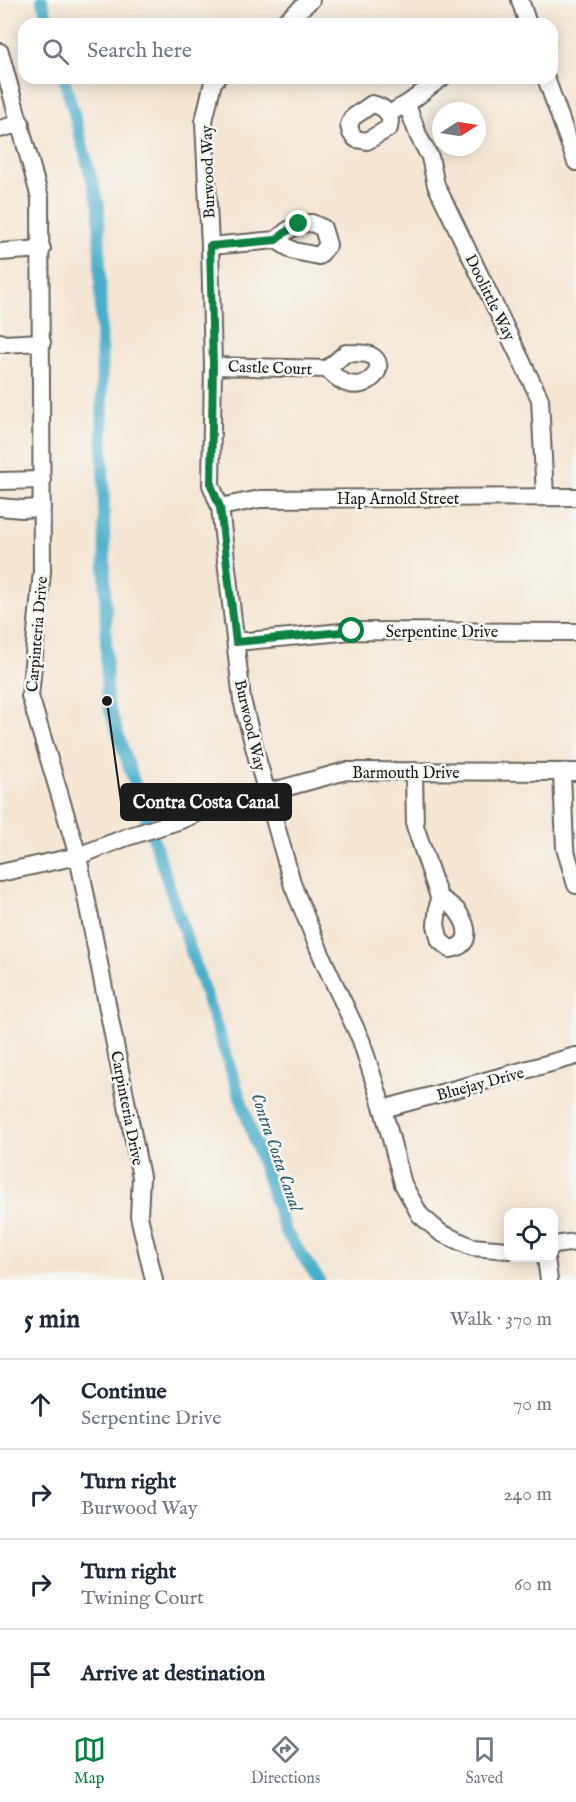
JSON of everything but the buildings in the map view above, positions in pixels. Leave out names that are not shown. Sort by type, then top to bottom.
[{"type":"street","points":[[289,18],[310,0]]},
{"type":"street","points":[[520,0],[526,18]]},
{"type":"street","name":"Carpinteria Drive","points":[[0,52],[40,198],[42,572],[30,696],[78,856],[141,1177],[139,1216],[154,1280]]},
{"type":"street","name":"Burwood Way","points":[[213,84],[204,121],[213,366],[211,485],[220,507],[242,700],[293,886],[325,964],[361,1040],[383,1109],[403,1184],[420,1215],[441,1233],[472,1247],[504,1250]]},
{"type":"street","points":[[388,112],[407,105],[433,84]]},
{"type":"street","points":[[548,84],[576,162]]},
{"type":"street","name":"Doolittle Way","points":[[407,105],[418,137],[430,157],[436,185],[540,399],[545,497]]},
{"type":"street","points":[[0,129],[21,123]]},
{"type":"street","points":[[210,246],[276,240]]},
{"type":"street","points":[[0,252],[42,249]]},
{"type":"street","points":[[1,345],[42,342]]},
{"type":"street","name":"Castle Court","points":[[213,366],[327,369]]},
{"type":"street","points":[[0,481],[42,480]]},
{"type":"street","name":"Hap Arnold Street","points":[[220,507],[260,499],[576,497]]},
{"type":"street","points":[[0,507],[42,508]]},
{"type":"street","name":"Serpentine Drive","points":[[236,642],[352,631],[576,632]]},
{"type":"street","name":"Barmouth Drive","points":[[0,873],[78,856],[207,809],[346,771],[569,773]]},
{"type":"street","points":[[414,771],[415,826],[439,897]]},
{"type":"street","points":[[569,773],[565,848],[576,885]]},
{"type":"street","name":"Bluejay Drive","points":[[383,1109],[576,1056]]},
{"type":"street","points":[[558,1244],[576,1242]]},
{"type":"street","points":[[547,1262],[549,1280]]},
{"type":"waterway","name":"Contra Costa Canal","points":[[42,0],[47,18]]},
{"type":"waterway","name":"Contra Costa Canal","points":[[66,84],[99,205],[107,701],[285,1231],[319,1280]]},
{"type":"place","name":"Contra Costa Canal","points":[[107,701]]},
{"type":"route","points":[[299,224],[276,240],[210,246],[213,366],[211,485],[220,507],[236,642],[352,631]]}]
